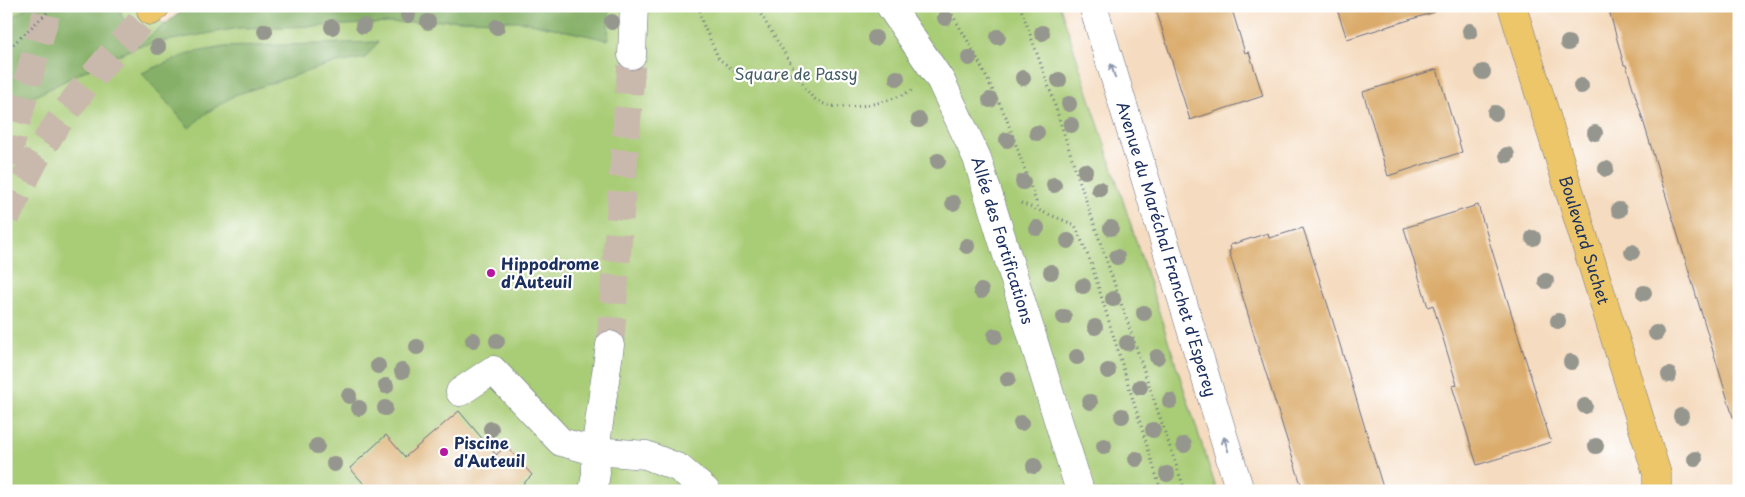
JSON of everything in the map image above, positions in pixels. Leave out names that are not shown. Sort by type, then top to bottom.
[{"type":"main road","name":"Boulevard Suchet","points":[[1512,6],[1660,485]]},
{"type":"street","points":[[632,55],[634,6]]},
{"type":"street","name":"Allée des Fortifications","points":[[890,6],[941,81],[977,158],[1080,491]]},
{"type":"street","name":"Avenue du Maréchal Franchet d'Esperey","points":[[1093,6],[1240,491]]},
{"type":"street","points":[[593,491],[596,473],[595,451],[610,345]]},
{"type":"street","points":[[460,392],[492,370],[561,442],[595,451],[646,456],[679,468],[706,491]]},
{"type":"path","points":[[6,9],[11,6]]},
{"type":"path","points":[[6,51],[54,6]]},
{"type":"path","points":[[699,6],[702,22],[719,59],[740,75],[772,81],[796,73]]},
{"type":"path","points":[[756,6],[796,73],[815,99],[833,107],[867,105],[905,94],[914,89]]},
{"type":"path","points":[[947,6],[972,48],[1006,117],[1040,210]]},
{"type":"path","points":[[1020,6],[1185,491]]},
{"type":"path","name":"Allée des Fortifications","points":[[1022,203],[1074,225],[1091,263],[1161,491]]},
{"type":"green space","name":"Hippodrome d'Auteuil","points":[[6,6],[147,6],[164,25],[189,6],[1060,6],[1217,491],[6,491]]},
{"type":"green space","points":[[30,6],[120,6],[121,14],[138,45],[189,6],[609,6],[608,40],[521,21],[454,20],[239,28],[138,46],[6,111],[6,21]]},
{"type":"green space","points":[[378,42],[365,58],[327,65],[235,95],[205,114],[189,128],[142,73],[190,53],[224,47]]},
{"type":"building","points":[[1155,6],[1231,6],[1245,53],[1249,52],[1263,96],[1190,120]]},
{"type":"building","points":[[1336,6],[1434,6],[1435,12],[1347,39]]},
{"type":"building","points":[[1608,6],[1739,6],[1739,416],[1733,417],[1626,65],[1624,65]]},
{"type":"building","points":[[1437,69],[1462,152],[1388,176],[1363,92]]},
{"type":"building","points":[[1478,205],[1551,442],[1477,465],[1452,386],[1457,385],[1433,305],[1428,307],[1404,228]]},
{"type":"building","points":[[1303,228],[1384,491],[1303,491],[1255,338],[1229,251],[1231,250],[1230,245],[1268,233],[1269,238]]},
{"type":"building","name":"Piscine d'Auteuil","points":[[459,411],[496,455],[506,446],[532,475],[516,491],[370,491],[350,468],[386,435],[405,457]]},
{"type":"tunnel","points":[[6,163],[48,6]]},
{"type":"tunnel","points":[[6,218],[38,155],[67,110],[108,59],[151,11]]},
{"type":"tunnel","points":[[610,345],[632,55]]},
{"type":"place","name":"Hippodrome d'Auteuil","points":[[491,273]]},
{"type":"place","name":"Piscine d'Auteuil","points":[[444,452]]},
{"type":"park label","name":"Square de Passy","points":[[796,74]]}]
